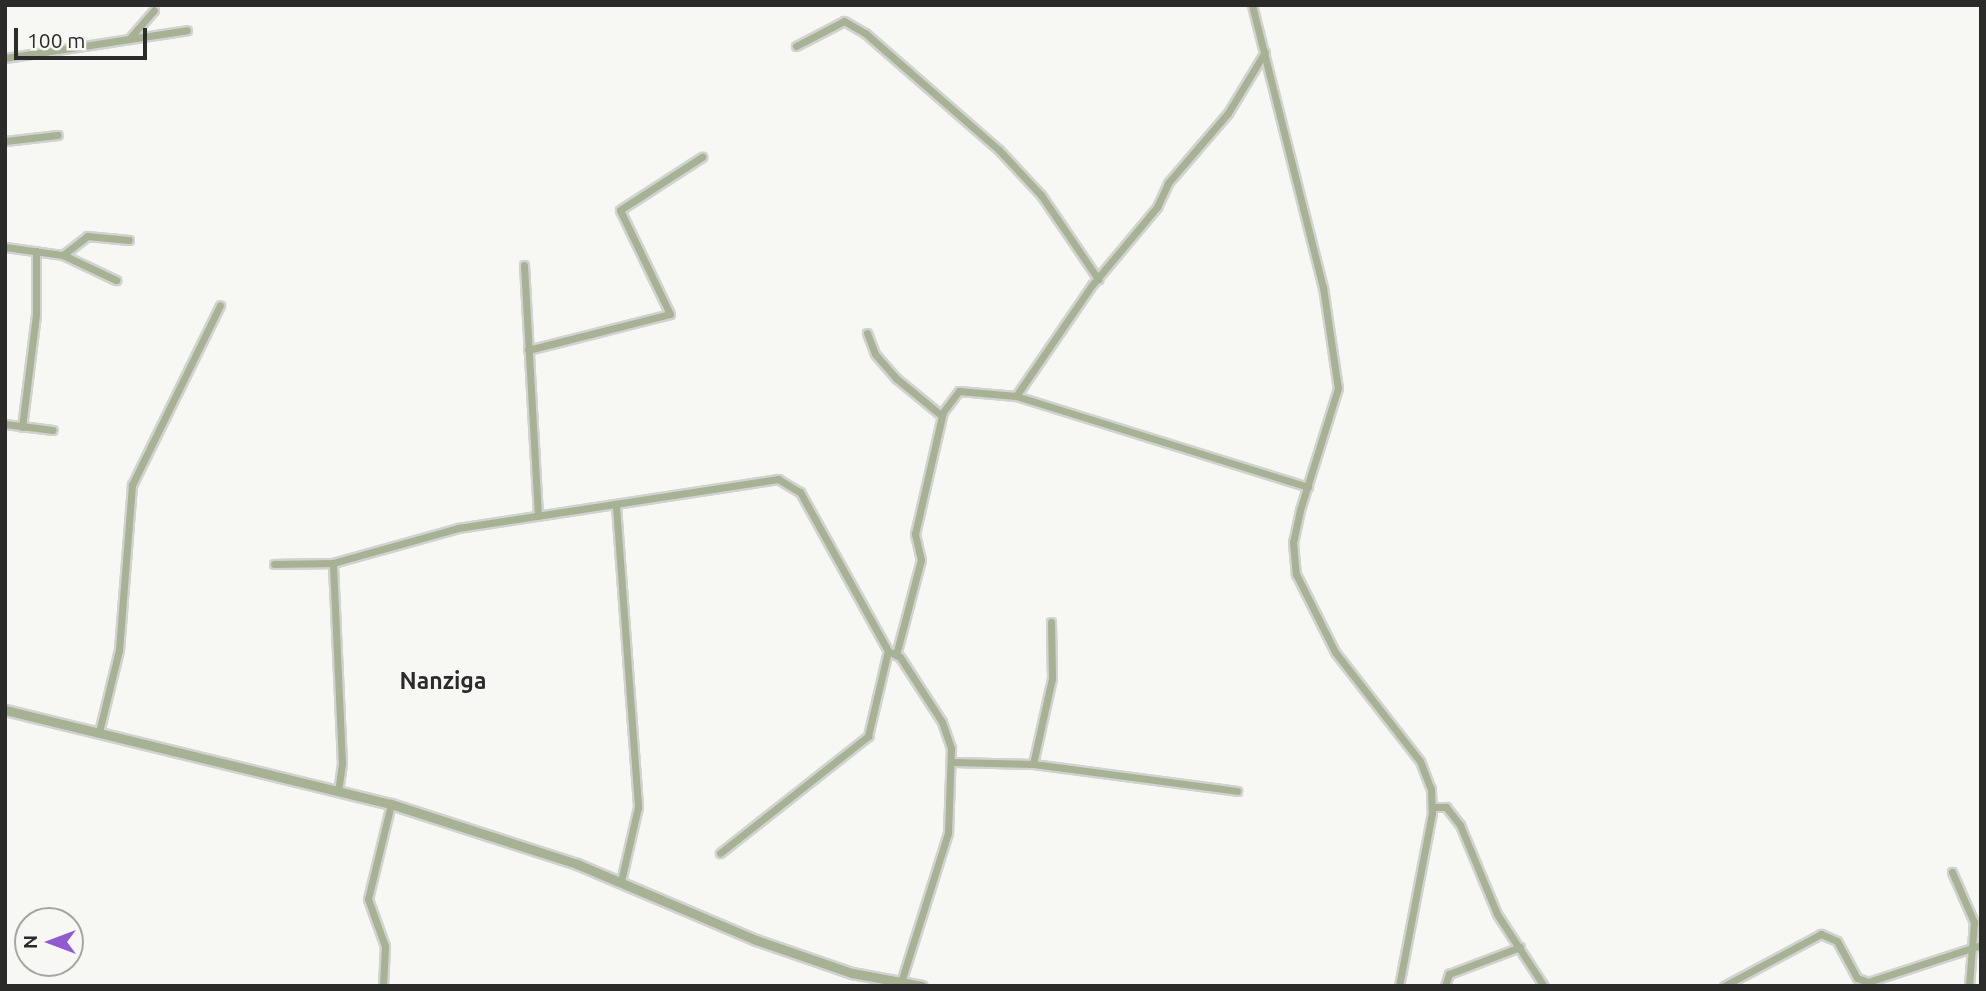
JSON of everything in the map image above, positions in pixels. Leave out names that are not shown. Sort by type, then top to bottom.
[{"type":"street","points":[[1252,5],[1323,287],[1338,388],[1293,542],[1307,606],[1420,761],[1432,807],[1399,986]]},
{"type":"street","points":[[128,40],[154,10]]},
{"type":"street","points":[[796,46],[844,21],[865,33],[999,150],[1041,195],[1098,279]]},
{"type":"street","points":[[5,58],[187,30]]},
{"type":"street","points":[[1016,396],[1098,279],[1228,113],[1265,52]]},
{"type":"street","points":[[5,141],[58,135]]},
{"type":"street","points":[[528,350],[670,314],[620,210],[702,157]]},
{"type":"street","points":[[63,255],[87,236],[129,240]]},
{"type":"street","points":[[5,247],[63,255],[116,280]]},
{"type":"street","points":[[22,427],[36,314],[36,251]]},
{"type":"street","points":[[524,265],[538,516]]},
{"type":"street","points":[[99,732],[119,650],[132,485],[220,305]]},
{"type":"street","points":[[867,333],[875,354],[897,379],[942,416]]},
{"type":"street","points":[[896,655],[921,560],[915,534],[942,416],[959,391],[1016,396],[1308,487]]},
{"type":"street","points":[[5,424],[53,430]]},
{"type":"street","points":[[274,564],[332,563],[421,535],[616,506],[627,498],[778,478],[800,492],[888,651],[896,655],[942,722],[953,762],[948,834],[901,982]]},
{"type":"street","points":[[616,506],[638,807],[621,881]]},
{"type":"street","points":[[332,563],[342,763],[338,792]]},
{"type":"street","points":[[1033,764],[1052,678],[1051,622]]},
{"type":"street","points":[[720,853],[868,736],[888,651]]},
{"type":"street","points":[[5,710],[391,804],[621,881],[745,936],[852,973],[922,986]]},
{"type":"street","points":[[953,762],[1033,764],[1237,791]]},
{"type":"street","points":[[383,986],[385,946],[368,899],[391,804]]},
{"type":"street","points":[[1432,807],[1446,807],[1460,825],[1497,914],[1544,986]]},
{"type":"street","points":[[1952,872],[1969,900],[1972,947],[1969,986]]},
{"type":"street","points":[[1724,986],[1821,933],[1837,941],[1863,983],[1981,945]]},
{"type":"street","points":[[1445,986],[1449,974],[1520,947]]},
{"type":"district","name":"Nanziga","points":[[443,681]]}]
